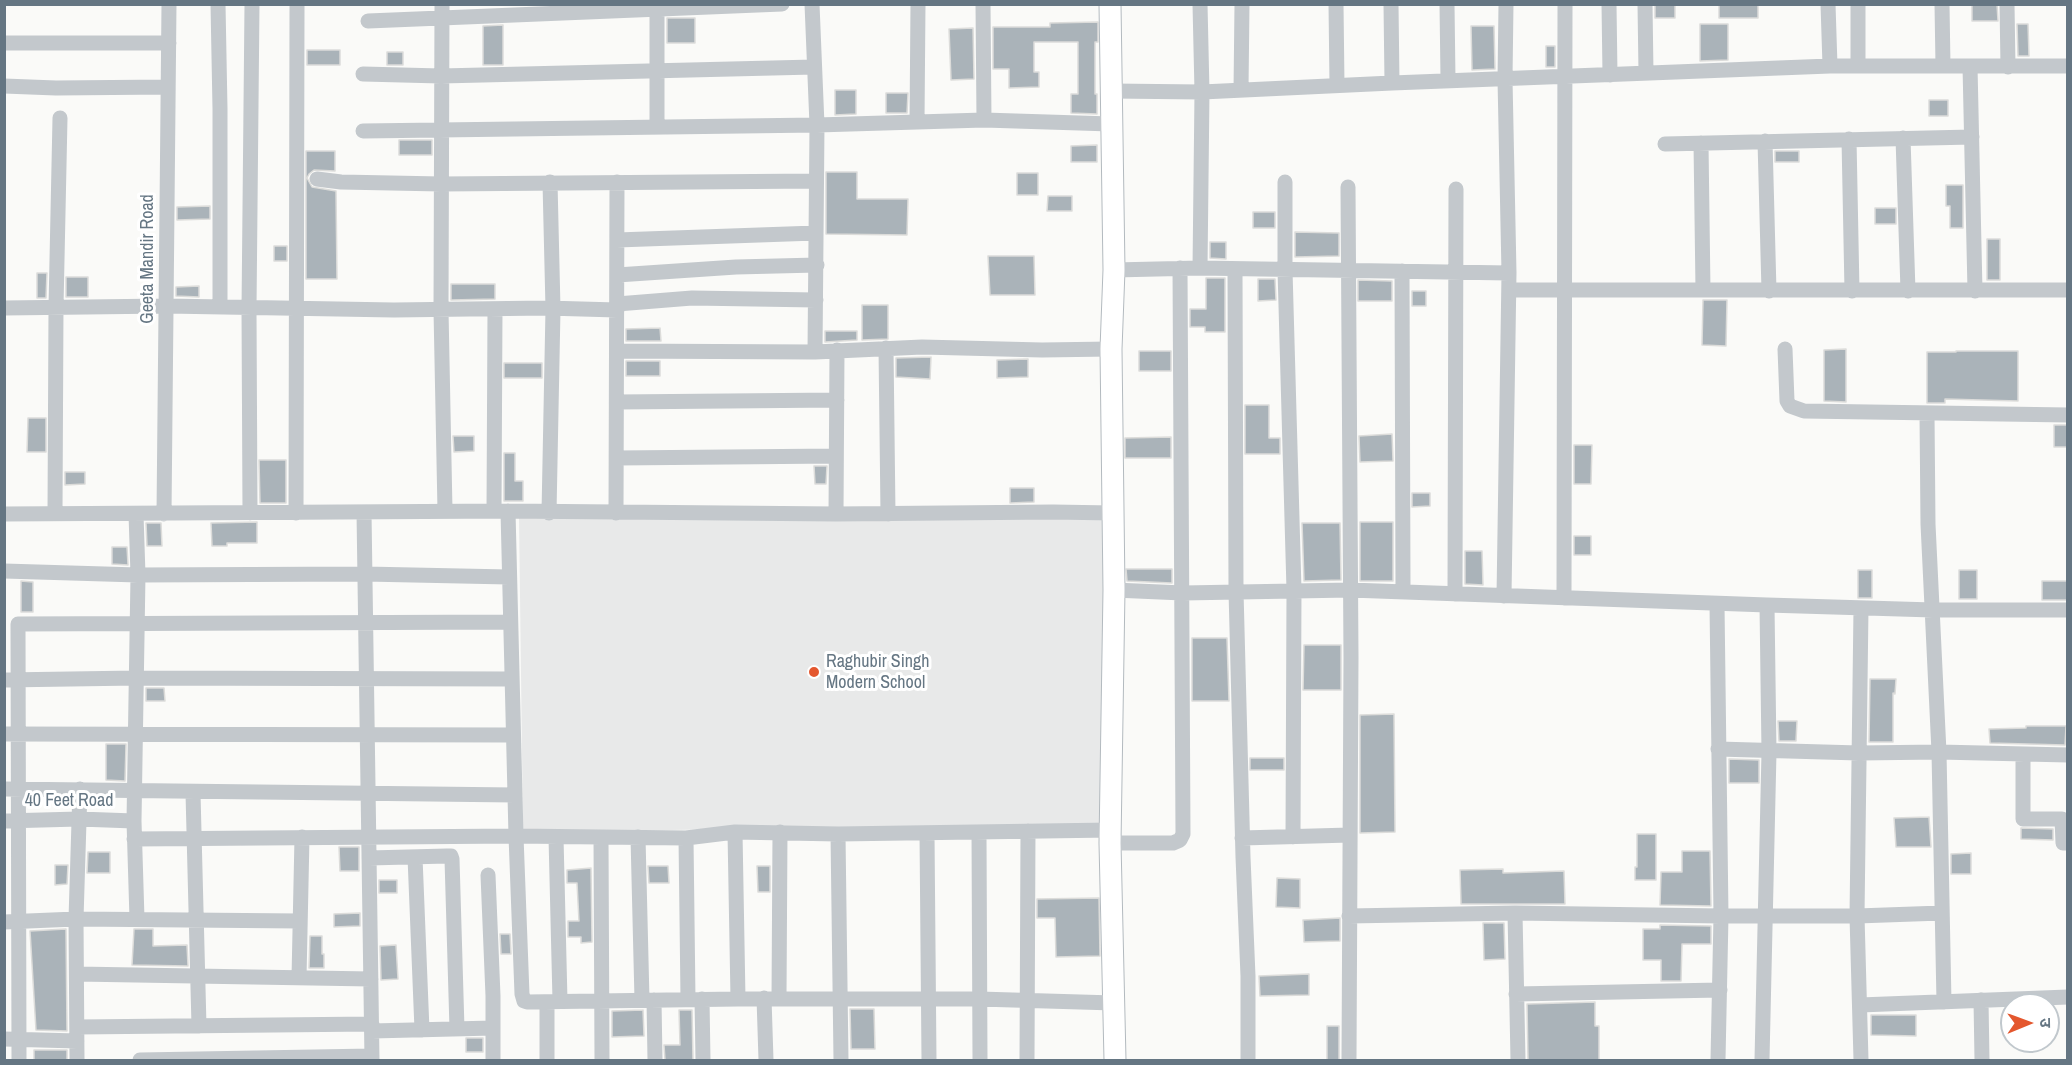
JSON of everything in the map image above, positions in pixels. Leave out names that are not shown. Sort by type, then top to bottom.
[{"type":"street","name":"Geeta Mandir Road","points":[[164,514],[169,4]]},
{"type":"street","points":[[218,4],[220,307]]},
{"type":"street","points":[[250,513],[249,309],[252,4]]},
{"type":"street","points":[[296,513],[297,4]]},
{"type":"street","points":[[368,21],[442,12],[782,4]]},
{"type":"street","points":[[812,4],[817,125],[815,352]]},
{"type":"street","points":[[917,122],[918,4]]},
{"type":"street","points":[[983,4],[984,120]]},
{"type":"street","points":[[1110,4],[1114,270],[1111,349],[1114,590],[1111,837],[1115,1060]]},
{"type":"street","points":[[1200,4],[1202,92],[1200,268]]},
{"type":"street","points":[[1241,90],[1242,4]]},
{"type":"street","points":[[1336,4],[1337,85]]},
{"type":"street","points":[[1390,4],[1392,83]]},
{"type":"street","points":[[1447,4],[1448,79]]},
{"type":"street","points":[[1504,596],[1509,290],[1506,4]]},
{"type":"street","points":[[1564,598],[1565,4]]},
{"type":"street","points":[[1609,4],[1610,75]]},
{"type":"street","points":[[1645,4],[1646,73]]},
{"type":"street","points":[[1828,4],[1830,66]]},
{"type":"street","points":[[1858,4],[1858,66]]},
{"type":"street","points":[[1942,4],[1943,66]]},
{"type":"street","points":[[2007,4],[2008,67]]},
{"type":"street","points":[[657,7],[657,127]]},
{"type":"street","points":[[442,12],[441,310],[445,511]]},
{"type":"street","points":[[4,43],[169,43]]},
{"type":"street","points":[[1112,91],[1202,92],[1448,79],[1505,79],[1830,66],[2067,66]]},
{"type":"street","points":[[1970,66],[1975,291]]},
{"type":"street","points":[[363,74],[441,76],[814,67]]},
{"type":"street","points":[[4,86],[168,87]]},
{"type":"street","points":[[56,513],[56,307],[60,118]]},
{"type":"street","points":[[363,131],[817,125],[984,120],[1111,124]]},
{"type":"street","points":[[1665,144],[1972,137]]},
{"type":"street","points":[[1903,138],[1908,291]]},
{"type":"street","points":[[1849,139],[1852,291]]},
{"type":"street","points":[[1765,141],[1769,291]]},
{"type":"street","points":[[1701,143],[1703,290]]},
{"type":"street","points":[[316,179],[341,182],[441,184],[816,181]]},
{"type":"street","points":[[549,513],[554,309],[550,182]]},
{"type":"street","points":[[616,513],[617,182]]},
{"type":"street","points":[[1285,182],[1284,270],[1294,590],[1293,837]]},
{"type":"street","points":[[1348,188],[1349,1060]]},
{"type":"street","points":[[1455,594],[1456,189]]},
{"type":"street","points":[[617,240],[816,233]]},
{"type":"street","points":[[617,275],[736,267],[817,265]]},
{"type":"street","points":[[134,839],[516,836],[686,838],[735,832],[838,834],[1028,831],[1173,843],[1180,840],[1184,834],[1180,268]]},
{"type":"street","points":[[1114,270],[1200,268],[1509,273]]},
{"type":"street","points":[[1235,269],[1236,591],[1248,976],[1248,1060]]},
{"type":"street","points":[[1402,271],[1403,592]]},
{"type":"street","points":[[1509,290],[2067,290]]},
{"type":"street","points":[[4,308],[167,306],[249,309],[554,309],[617,307],[692,298],[816,300]]},
{"type":"street","points":[[495,309],[501,511],[509,577],[522,998],[527,1002],[772,998],[980,999],[1114,1003]]},
{"type":"street","points":[[617,351],[815,352],[886,348],[1111,349]]},
{"type":"street","points":[[886,348],[888,514]]},
{"type":"street","points":[[1785,349],[1787,401],[1796,409],[1823,413],[2067,415]]},
{"type":"street","points":[[836,514],[837,350]]},
{"type":"street","points":[[617,402],[837,400]]},
{"type":"street","points":[[1927,414],[1928,524],[1939,752],[1944,1002]]},
{"type":"street","points":[[617,458],[836,456]]},
{"type":"street","points":[[4,514],[445,511],[836,514],[1113,513]]},
{"type":"street","points":[[140,1060],[372,1058],[364,512]]},
{"type":"street","points":[[136,514],[138,575],[134,839],[137,920]]},
{"type":"street","points":[[4,571],[138,575],[365,574],[509,577]]},
{"type":"street","points":[[1114,590],[1183,593],[1350,590],[1717,604],[1933,610],[2067,610]]},
{"type":"street","points":[[1717,604],[1721,916],[1718,1060]]},
{"type":"street","points":[[1762,1060],[1769,752],[1767,605]]},
{"type":"street","points":[[1861,608],[1857,916],[1861,1060]]},
{"type":"street","points":[[19,1060],[12,1039],[11,624],[510,622]]},
{"type":"street","points":[[11,680],[511,679]]},
{"type":"street","points":[[11,734],[513,735]]},
{"type":"street","points":[[1718,749],[1769,752],[2067,755]]},
{"type":"street","points":[[2023,754],[2023,819],[2062,819],[2063,843],[2067,843]]},
{"type":"street","points":[[11,789],[193,793],[515,795]]},
{"type":"street","points":[[77,1060],[76,919],[80,789]]},
{"type":"street","points":[[193,793],[199,1026]]},
{"type":"street","name":"40 Feet Road","points":[[11,821],[79,819],[134,821]]},
{"type":"street","points":[[1028,831],[1028,1060]]},
{"type":"street","points":[[735,832],[738,999]]},
{"type":"street","points":[[766,1060],[772,998],[780,832]]},
{"type":"street","points":[[979,832],[980,1060]]},
{"type":"street","points":[[927,833],[929,1060]]},
{"type":"street","points":[[838,834],[841,1060]]},
{"type":"street","points":[[1242,838],[1350,835]]},
{"type":"street","points":[[299,978],[302,837]]},
{"type":"street","points":[[547,1060],[554,1002],[556,837]]},
{"type":"street","points":[[601,837],[602,1060]]},
{"type":"street","points":[[638,837],[648,1000],[655,1060]]},
{"type":"street","points":[[686,838],[695,999],[703,1060]]},
{"type":"street","points":[[369,858],[450,856],[452,859],[457,1029]]},
{"type":"street","points":[[415,857],[422,1029]]},
{"type":"street","points":[[488,875],[493,1060]]},
{"type":"street","points":[[1349,916],[1515,913],[1857,916],[1942,913]]},
{"type":"street","points":[[1515,913],[1518,1060]]},
{"type":"street","points":[[11,922],[76,919],[300,921]]},
{"type":"street","points":[[77,975],[371,979]]},
{"type":"street","points":[[1516,994],[1720,990]]},
{"type":"street","points":[[1860,1005],[2067,997]]},
{"type":"street","points":[[1981,1000],[1982,1060]]},
{"type":"street","points":[[12,1039],[199,1026],[493,1028]]},
{"type":"shaded area","name":"Raghubir Singh Modern School","points":[[1106,515],[1108,824],[523,832],[519,516]]},
{"type":"building","points":[[1655,4],[1675,4],[1675,18],[1655,18]]},
{"type":"building","points":[[1719,4],[1758,4],[1758,18],[1719,18]]},
{"type":"building","points":[[1972,4],[1997,4],[1998,21],[1972,21]]},
{"type":"building","points":[[667,18],[695,18],[695,43],[667,43]]},
{"type":"building","points":[[1098,22],[1098,42],[1095,42],[1097,114],[1071,113],[1071,94],[1078,94],[1078,42],[1034,42],[1034,72],[1039,72],[1039,87],[1009,88],[1009,69],[993,69],[993,27],[1050,27],[1050,23]]},
{"type":"building","points":[[1700,24],[1728,24],[1728,60],[1700,61]]},
{"type":"building","points":[[2017,24],[2028,24],[2029,56],[2018,56]]},
{"type":"building","points":[[503,25],[503,65],[483,65],[483,26]]},
{"type":"building","points":[[1471,26],[1494,26],[1495,69],[1472,70]]},
{"type":"building","points":[[973,28],[974,79],[951,80],[949,29]]},
{"type":"building","points":[[1546,46],[1555,46],[1555,67],[1546,67]]},
{"type":"building","points":[[307,50],[340,50],[340,65],[307,65]]},
{"type":"building","points":[[387,52],[403,52],[403,65],[387,65]]},
{"type":"building","points":[[835,90],[856,90],[856,114],[835,115]]},
{"type":"building","points":[[886,93],[908,93],[907,113],[886,113]]},
{"type":"building","points":[[1929,100],[1948,100],[1948,116],[1929,116]]},
{"type":"building","points":[[399,140],[432,140],[432,155],[399,155]]},
{"type":"building","points":[[1097,145],[1097,162],[1071,162],[1071,146]]},
{"type":"building","points":[[306,151],[335,151],[335,171],[314,170],[307,178],[312,187],[336,191],[337,279],[306,279]]},
{"type":"building","points":[[1775,151],[1799,151],[1799,162],[1775,162]]},
{"type":"building","points":[[826,172],[857,172],[857,199],[908,199],[907,235],[826,234]]},
{"type":"building","points":[[1017,173],[1038,173],[1038,195],[1017,195]]},
{"type":"building","points":[[1946,185],[1963,185],[1963,228],[1950,228],[1950,206],[1946,206]]},
{"type":"building","points":[[1048,196],[1072,196],[1072,211],[1047,211]]},
{"type":"building","points":[[210,206],[210,219],[177,220],[177,207]]},
{"type":"building","points":[[1875,208],[1896,208],[1896,224],[1875,224]]},
{"type":"building","points":[[1253,212],[1275,212],[1275,228],[1253,228]]},
{"type":"building","points":[[1295,232],[1339,233],[1339,256],[1295,257]]},
{"type":"building","points":[[1987,239],[2000,239],[2000,280],[1987,280]]},
{"type":"building","points":[[1210,242],[1226,242],[1226,259],[1210,258]]},
{"type":"building","points":[[274,246],[287,246],[287,261],[274,261]]},
{"type":"building","points":[[988,256],[1034,256],[1035,295],[990,295]]},
{"type":"building","points":[[37,273],[47,273],[46,298],[37,298]]},
{"type":"building","points":[[66,277],[88,277],[88,297],[66,297]]},
{"type":"building","points":[[1206,278],[1225,278],[1225,332],[1205,332],[1205,327],[1190,327],[1190,309],[1206,309]]},
{"type":"building","points":[[1258,279],[1275,279],[1276,300],[1258,301]]},
{"type":"building","points":[[1358,280],[1392,281],[1392,301],[1358,301]]},
{"type":"building","points":[[451,284],[495,284],[495,299],[451,300]]},
{"type":"building","points":[[199,286],[199,297],[176,296],[176,287]]},
{"type":"building","points":[[1412,291],[1426,291],[1426,306],[1412,306]]},
{"type":"building","points":[[1703,300],[1727,300],[1726,346],[1702,345]]},
{"type":"building","points":[[862,305],[888,305],[888,339],[862,340]]},
{"type":"building","points":[[660,328],[661,341],[626,341],[626,329]]},
{"type":"building","points":[[825,331],[857,331],[857,340],[825,342]]},
{"type":"building","points":[[1846,349],[1846,402],[1824,401],[1824,350]]},
{"type":"building","points":[[1139,351],[1171,351],[1171,371],[1139,371]]},
{"type":"building","points":[[2018,351],[2018,401],[1945,399],[1945,403],[1927,403],[1927,352]]},
{"type":"building","points":[[931,357],[930,379],[896,377],[896,358]]},
{"type":"building","points":[[1028,359],[1028,377],[997,378],[997,360]]},
{"type":"building","points":[[626,361],[660,361],[660,376],[626,376]]},
{"type":"building","points":[[504,363],[542,363],[542,378],[504,378]]},
{"type":"building","points":[[1245,405],[1269,405],[1269,438],[1280,438],[1280,454],[1245,454]]},
{"type":"building","points":[[28,418],[46,418],[46,452],[27,452]]},
{"type":"building","points":[[2054,425],[2067,425],[2067,447],[2054,447]]},
{"type":"building","points":[[1392,434],[1393,461],[1360,462],[1359,436]]},
{"type":"building","points":[[453,436],[474,436],[474,451],[454,452]]},
{"type":"building","points":[[1171,437],[1171,458],[1125,458],[1125,438]]},
{"type":"building","points":[[1574,445],[1592,445],[1591,484],[1574,484]]},
{"type":"building","points":[[504,453],[515,453],[515,481],[523,481],[523,501],[504,501]]},
{"type":"building","points":[[259,460],[286,460],[286,503],[260,503]]},
{"type":"building","points":[[814,466],[827,466],[826,484],[815,484]]},
{"type":"building","points":[[65,472],[85,472],[85,484],[65,485]]},
{"type":"building","points":[[1010,488],[1034,488],[1034,502],[1010,503]]},
{"type":"building","points":[[1412,493],[1430,493],[1430,506],[1412,507]]},
{"type":"building","points":[[257,522],[257,543],[227,543],[227,546],[212,546],[211,523]]},
{"type":"building","points":[[1360,522],[1393,522],[1393,581],[1360,581]]},
{"type":"building","points":[[146,523],[161,523],[162,546],[147,546]]},
{"type":"building","points":[[1302,523],[1340,523],[1341,580],[1304,581]]},
{"type":"building","points":[[1574,536],[1591,536],[1591,555],[1574,555]]},
{"type":"building","points":[[112,547],[127,547],[128,565],[112,564]]},
{"type":"building","points":[[1465,551],[1482,551],[1483,585],[1465,584]]},
{"type":"building","points":[[1126,569],[1172,569],[1172,583],[1127,581]]},
{"type":"building","points":[[1858,570],[1872,570],[1872,598],[1858,598]]},
{"type":"building","points":[[1959,570],[1977,570],[1977,599],[1959,599]]},
{"type":"building","points":[[21,581],[33,582],[33,612],[21,612]]},
{"type":"building","points":[[2042,581],[2067,581],[2067,600],[2042,600]]},
{"type":"building","points":[[1192,638],[1227,638],[1229,701],[1192,701]]},
{"type":"building","points":[[1304,645],[1341,645],[1341,690],[1303,690]]},
{"type":"building","points":[[1870,679],[1896,679],[1895,694],[1893,693],[1893,742],[1869,742]]},
{"type":"building","points":[[146,688],[164,688],[165,701],[146,701]]},
{"type":"building","points":[[1394,714],[1395,832],[1360,833],[1360,715]]},
{"type":"building","points":[[1778,721],[1797,721],[1796,741],[1779,741]]},
{"type":"building","points":[[2026,726],[2066,726],[2065,745],[1990,743],[1989,729],[2026,728]]},
{"type":"building","points":[[106,744],[126,744],[125,781],[106,780]]},
{"type":"building","points":[[1250,758],[1284,758],[1284,770],[1250,770]]},
{"type":"building","points":[[1729,759],[1759,760],[1759,783],[1729,783]]},
{"type":"building","points":[[1929,817],[1931,847],[1896,847],[1894,818]]},
{"type":"building","points":[[2021,828],[2053,829],[2053,840],[2021,839]]},
{"type":"building","points":[[1637,834],[1656,834],[1656,880],[1635,880]]},
{"type":"building","points":[[339,847],[359,847],[359,871],[340,871]]},
{"type":"building","points":[[1682,851],[1710,851],[1711,906],[1660,905],[1661,872],[1682,872]]},
{"type":"building","points":[[88,852],[110,852],[110,873],[87,873]]},
{"type":"building","points":[[1971,853],[1971,874],[1951,874],[1951,854]]},
{"type":"building","points":[[55,865],[68,865],[67,884],[55,885]]},
{"type":"building","points":[[648,866],[668,866],[669,883],[649,883]]},
{"type":"building","points":[[757,866],[770,866],[770,892],[758,892]]},
{"type":"building","points":[[591,868],[592,942],[581,943],[581,937],[568,937],[568,921],[579,921],[577,883],[567,883],[567,870]]},
{"type":"building","points":[[1503,869],[1503,873],[1564,871],[1565,904],[1461,904],[1460,870]]},
{"type":"building","points":[[1277,878],[1300,879],[1300,908],[1276,907]]},
{"type":"building","points":[[379,880],[397,880],[397,893],[379,893]]},
{"type":"building","points":[[1099,898],[1100,956],[1056,957],[1055,918],[1037,918],[1037,899]]},
{"type":"building","points":[[360,913],[360,926],[334,927],[334,914]]},
{"type":"building","points":[[1340,918],[1340,941],[1304,942],[1303,920]]},
{"type":"building","points":[[1483,923],[1504,923],[1505,959],[1484,960]]},
{"type":"building","points":[[1660,925],[1711,926],[1711,944],[1682,944],[1681,981],[1661,981],[1661,960],[1643,960],[1643,929],[1660,929]]},
{"type":"building","points":[[66,929],[67,1031],[36,1030],[30,931]]},
{"type":"building","points":[[134,929],[153,929],[153,946],[187,945],[188,966],[132,965]]},
{"type":"building","points":[[500,934],[510,934],[511,954],[501,954]]},
{"type":"building","points":[[310,936],[322,936],[324,968],[309,968]]},
{"type":"building","points":[[396,945],[398,979],[381,980],[380,946]]},
{"type":"building","points":[[1309,974],[1309,995],[1260,996],[1259,976]]},
{"type":"building","points":[[1595,1002],[1595,1026],[1599,1026],[1599,1060],[1528,1060],[1527,1004]]},
{"type":"building","points":[[850,1009],[874,1009],[875,1049],[851,1049]]},
{"type":"building","points":[[643,1010],[644,1036],[612,1037],[612,1011]]},
{"type":"building","points":[[679,1010],[692,1010],[693,1060],[665,1060],[664,1045],[680,1045]]},
{"type":"building","points":[[1871,1015],[1916,1015],[1916,1036],[1871,1035]]},
{"type":"building","points":[[1327,1026],[1339,1026],[1339,1060],[1327,1060]]},
{"type":"building","points":[[466,1038],[483,1038],[483,1052],[466,1052]]},
{"type":"building","points":[[34,1050],[67,1050],[67,1060],[34,1060]]},
{"type":"place","name":"Raghubir Singh Modern School","points":[[814,672]]}]
